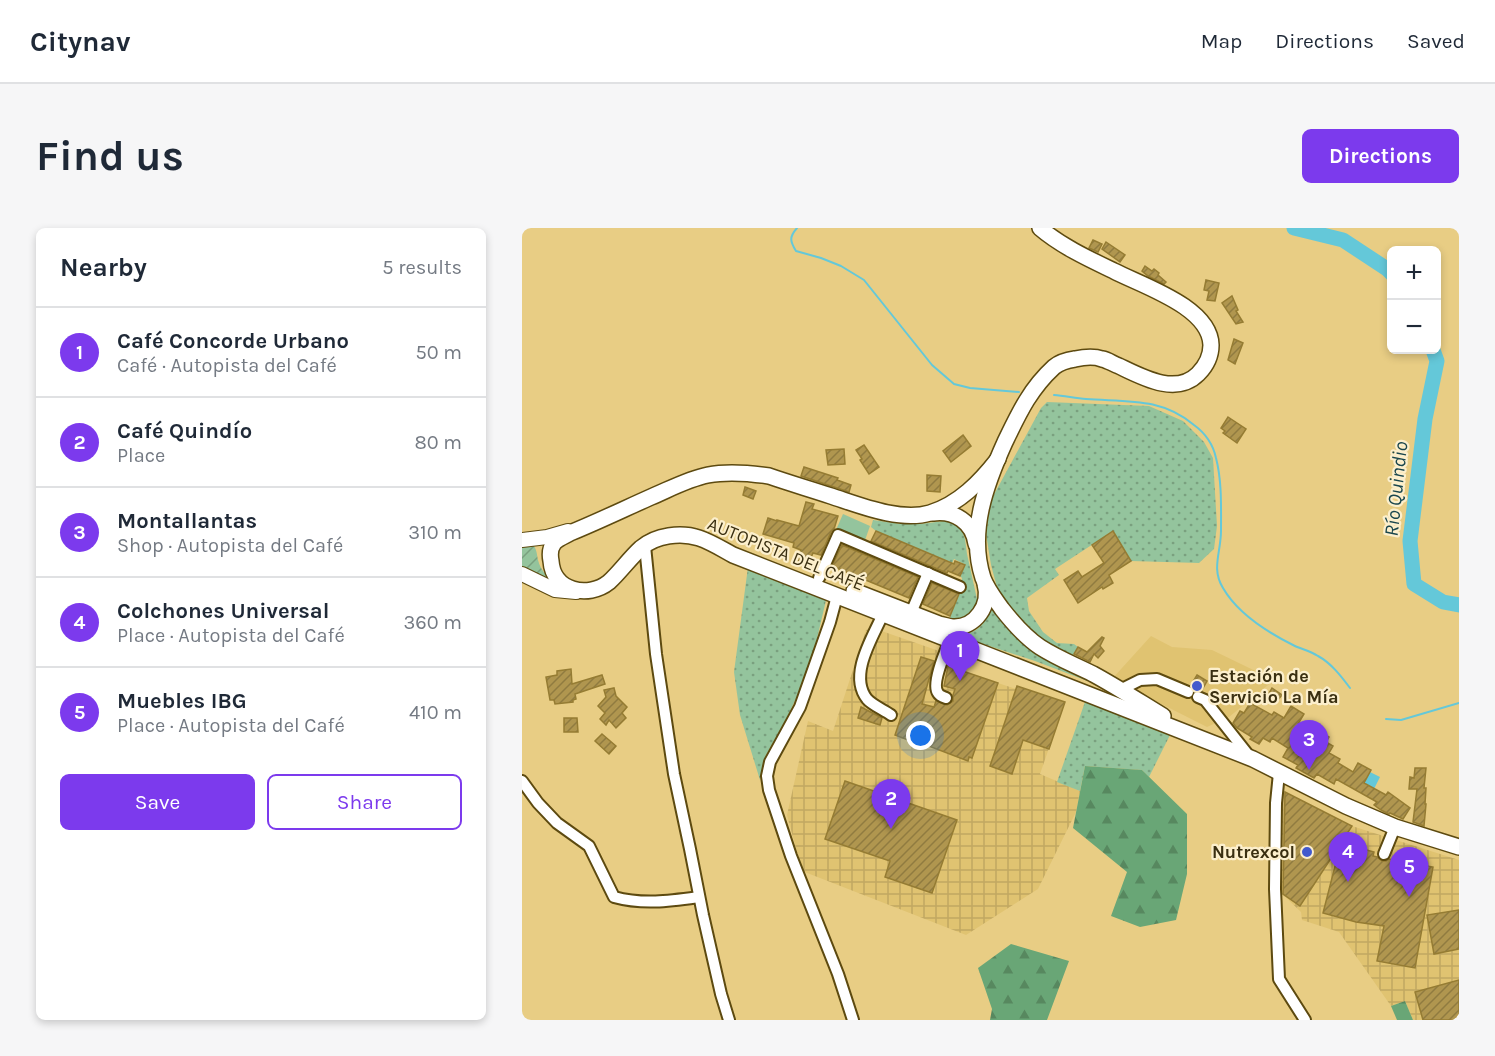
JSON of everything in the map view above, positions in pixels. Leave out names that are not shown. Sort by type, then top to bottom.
[{"type":"highway","points":[[929,513],[968,492],[984,476],[998,459],[1022,407],[1036,386],[1057,364],[1084,357],[1102,358],[1164,385],[1182,384],[1194,378],[1203,369],[1208,359],[1209,335],[1204,324],[1188,310],[1168,297],[1064,244],[1040,228]]},
{"type":"highway","name":"AUTOPISTA DEL CAFÉ","points":[[998,459],[987,488],[980,518],[977,550],[983,578],[992,596],[1012,622],[1031,640],[1057,657],[1120,690],[1193,736]]},
{"type":"highway","points":[[580,592],[562,584],[555,575],[550,555],[556,541],[692,479],[730,472],[769,476],[886,513],[952,513],[970,527],[977,550]]},
{"type":"highway","name":"AUTOPISTA DEL CAFÉ","points":[[580,592],[603,587],[645,546],[664,537],[683,535],[699,538],[733,555],[1253,759],[1346,806],[1395,827],[1459,847]]},
{"type":"highway","points":[[709,542],[736,547],[952,627],[969,623],[984,607],[987,597],[983,578]]},
{"type":"main road","points":[[522,540],[547,537],[590,525]]},
{"type":"main road","points":[[522,574],[555,590],[580,592]]},
{"type":"street","points":[[819,578],[838,535],[960,587]]},
{"type":"street","points":[[645,546],[656,654],[674,774],[699,897],[729,1020]]},
{"type":"street","points":[[911,613],[928,573]]},
{"type":"street","points":[[837,596],[800,707],[770,762],[767,776],[769,790],[791,856],[838,974],[853,1020]]},
{"type":"street","points":[[883,614],[869,642],[860,674],[861,685],[868,700],[891,715]]},
{"type":"street","points":[[946,698],[936,689],[950,640]]},
{"type":"street","points":[[1120,690],[1140,680],[1157,679],[1193,694],[1204,700],[1253,759]]},
{"type":"street","points":[[1279,773],[1276,803],[1275,890],[1279,980],[1305,1020]]},
{"type":"street","points":[[522,781],[538,803],[557,822],[588,846],[614,897],[654,903],[699,897]]},
{"type":"street","points":[[1384,854],[1395,827]]},
{"type":"shaded area","points":[[873,628],[939,651],[936,662],[947,666],[942,685],[974,695],[980,677],[1065,702],[1040,774],[1080,791],[1076,812],[1038,889],[966,935],[802,871],[787,815],[808,721],[833,731],[866,630]]},
{"type":"shaded area","points":[[1151,636],[1172,647],[1212,650],[1274,680],[1229,717],[1207,727],[1112,679]]},
{"type":"shaded area","points":[[1282,791],[1352,826],[1459,860],[1459,1020],[1413,1020],[1405,1001],[1391,1006],[1339,932],[1302,920],[1301,912],[1278,890]]},
{"type":"green space","points":[[1047,402],[1149,406],[1183,421],[1204,442],[1213,458],[1217,526],[1214,549],[1199,563],[1131,561],[1113,531],[1055,569],[1059,575],[1027,598],[1029,611],[1043,632],[1057,643],[1074,644],[1078,647],[1072,657],[1034,636],[1012,612],[998,591],[986,534],[991,500],[1041,408]]},
{"type":"green space","points":[[843,514],[870,526],[864,543],[836,530]]},
{"type":"green space","points":[[873,520],[920,524],[952,520],[960,525],[977,599],[977,606],[972,613],[962,622],[951,622],[950,616],[964,584],[961,583],[960,576],[964,564],[954,559],[952,563],[876,531],[871,527]]},
{"type":"green space","points":[[534,546],[543,571],[556,583],[522,568],[522,547]]},
{"type":"green space","points":[[748,567],[827,596],[804,681],[785,722],[766,755],[760,780],[740,715],[734,672]]},
{"type":"green space","points":[[990,603],[1098,685],[959,636],[972,632],[985,621]]},
{"type":"green space","points":[[1086,699],[1172,731],[1149,777],[1142,770],[1085,766],[1080,791],[1057,782]]},
{"type":"green space","points":[[1085,766],[1142,770],[1187,814],[1187,874],[1176,920],[1140,927],[1111,916],[1127,872],[1073,828]]},
{"type":"green space","points":[[1011,944],[1069,961],[1047,1020],[990,1020],[992,1009],[978,968]]},
{"type":"green space","points":[[1405,1001],[1413,1020],[1397,1020],[1391,1006]]},
{"type":"water","points":[[1370,772],[1380,777],[1374,789],[1364,783]]},
{"type":"building","points":[[1093,240],[1102,244],[1098,252],[1089,248]]},
{"type":"building","points":[[1106,242],[1125,255],[1120,262],[1102,249]]},
{"type":"building","points":[[1145,266],[1152,271],[1154,269],[1166,282],[1164,284],[1148,276],[1142,271]]},
{"type":"building","points":[[1206,280],[1219,283],[1215,301],[1207,300],[1209,291],[1204,290]]},
{"type":"building","points":[[1232,296],[1238,310],[1236,311],[1243,322],[1236,324],[1222,303]]},
{"type":"building","points":[[1234,339],[1243,343],[1235,364],[1228,360]]},
{"type":"building","points":[[1228,417],[1246,429],[1237,443],[1223,433],[1225,431],[1221,428]]},
{"type":"building","points":[[963,435],[971,446],[951,462],[943,451]]},
{"type":"building","points":[[864,445],[879,467],[869,474],[856,450]]},
{"type":"building","points":[[844,449],[845,464],[828,465],[826,450]]},
{"type":"building","points":[[804,467],[838,478],[837,480],[851,485],[849,492],[801,476]]},
{"type":"building","points":[[927,475],[941,476],[940,492],[927,491]]},
{"type":"building","points":[[745,487],[756,491],[753,499],[743,495]]},
{"type":"building","points":[[806,502],[814,504],[812,509],[838,516],[821,555],[813,553],[808,565],[797,560],[801,550],[793,547],[794,543],[763,534],[768,518],[799,526]]},
{"type":"building","points":[[876,531],[954,564],[955,561],[965,565],[960,576],[948,571],[947,573],[871,541]]},
{"type":"building","points":[[1113,531],[1131,561],[1109,575],[1113,583],[1103,589],[1102,587],[1078,603],[1064,580],[1078,571],[1082,577],[1104,563],[1092,545]]},
{"type":"building","points":[[842,545],[918,577],[909,598],[832,566]]},
{"type":"building","points":[[932,583],[959,594],[950,616],[923,604]]},
{"type":"building","points":[[1102,637],[1104,638],[1100,646],[1104,651],[1098,658],[1094,654],[1090,662],[1074,654],[1078,647],[1087,652]]},
{"type":"building","points":[[921,657],[934,661],[922,704],[934,707],[936,701],[947,705],[953,701],[955,689],[944,686],[948,666],[998,683],[972,758],[969,757],[968,761],[895,735]]},
{"type":"building","points":[[571,669],[572,684],[602,675],[605,684],[575,694],[576,699],[573,702],[555,704],[554,700],[550,700],[546,677],[557,675],[557,671]]},
{"type":"building","points":[[1197,675],[1207,681],[1202,690],[1195,690],[1191,685]]},
{"type":"building","points":[[1017,686],[1065,702],[1049,749],[1023,740],[1012,774],[990,766]]},
{"type":"building","points":[[614,688],[616,696],[627,707],[622,713],[626,718],[616,728],[609,720],[606,725],[600,719],[605,713],[598,706],[606,697],[604,690]]},
{"type":"building","points":[[1272,688],[1282,695],[1277,701],[1268,695]]},
{"type":"building","points":[[1250,703],[1272,715],[1274,712],[1284,718],[1291,706],[1304,714],[1298,724],[1320,736],[1322,733],[1329,737],[1326,742],[1333,746],[1329,753],[1340,759],[1338,763],[1353,772],[1358,763],[1371,770],[1364,783],[1386,795],[1388,792],[1410,808],[1403,819],[1381,810],[1374,805],[1377,802],[1336,779],[1334,784],[1317,774],[1314,778],[1296,768],[1298,765],[1283,757],[1288,748],[1272,738],[1270,742],[1263,738],[1259,744],[1250,739],[1252,737],[1233,723],[1240,711],[1244,713]]},
{"type":"building","points":[[861,707],[882,718],[880,725],[858,718]]},
{"type":"building","points":[[564,718],[577,718],[578,732],[564,732]]},
{"type":"building","points":[[602,734],[616,746],[609,754],[595,741]]},
{"type":"building","points":[[1415,768],[1426,768],[1424,826],[1413,822],[1417,789],[1409,789],[1410,777],[1414,778]]},
{"type":"building","points":[[845,781],[957,820],[932,893],[885,877],[890,861],[825,839]]},
{"type":"building","name":"Nutrexcol","points":[[1285,792],[1352,826],[1300,906],[1283,894]]},
{"type":"building","points":[[1341,843],[1374,852],[1373,856],[1382,861],[1389,859],[1433,867],[1415,968],[1377,961],[1384,926],[1356,922],[1323,913]]},
{"type":"building","points":[[1459,910],[1459,949],[1434,954],[1427,915]]},
{"type":"building","points":[[1459,980],[1459,1020],[1423,1020],[1415,992]]},
{"type":"waterway","points":[[797,228],[791,239],[796,251],[841,266],[864,280],[932,365],[954,384],[970,388],[1019,392]]},
{"type":"waterway","name":"Río Quindio","points":[[1294,228],[1343,240],[1387,269]]},
{"type":"waterway","name":"Río Quindio","points":[[1434,354],[1437,361],[1425,419],[1410,541],[1414,584],[1443,602],[1459,605]]},
{"type":"waterway","points":[[1054,395],[1156,405],[1182,416],[1202,432],[1213,448],[1219,476],[1221,531],[1217,567],[1219,581],[1223,588],[1245,614],[1283,640],[1323,659],[1350,688]]},
{"type":"waterway","points":[[1386,719],[1401,720],[1459,703]]},
{"type":"place","name":"Café Concorde Urbano","points":[[960,681]]},
{"type":"place","name":"Estación de Servicio La Mía","points":[[1197,686]]},
{"type":"place","name":"Montallantas","points":[[1309,770]]},
{"type":"place","name":"Café Quindío","points":[[891,829]]},
{"type":"place","name":"Nutrexcol","points":[[1307,852]]},
{"type":"place","name":"Colchones Universal","points":[[1348,882]]},
{"type":"place","name":"Muebles IBG","points":[[1409,897]]}]
